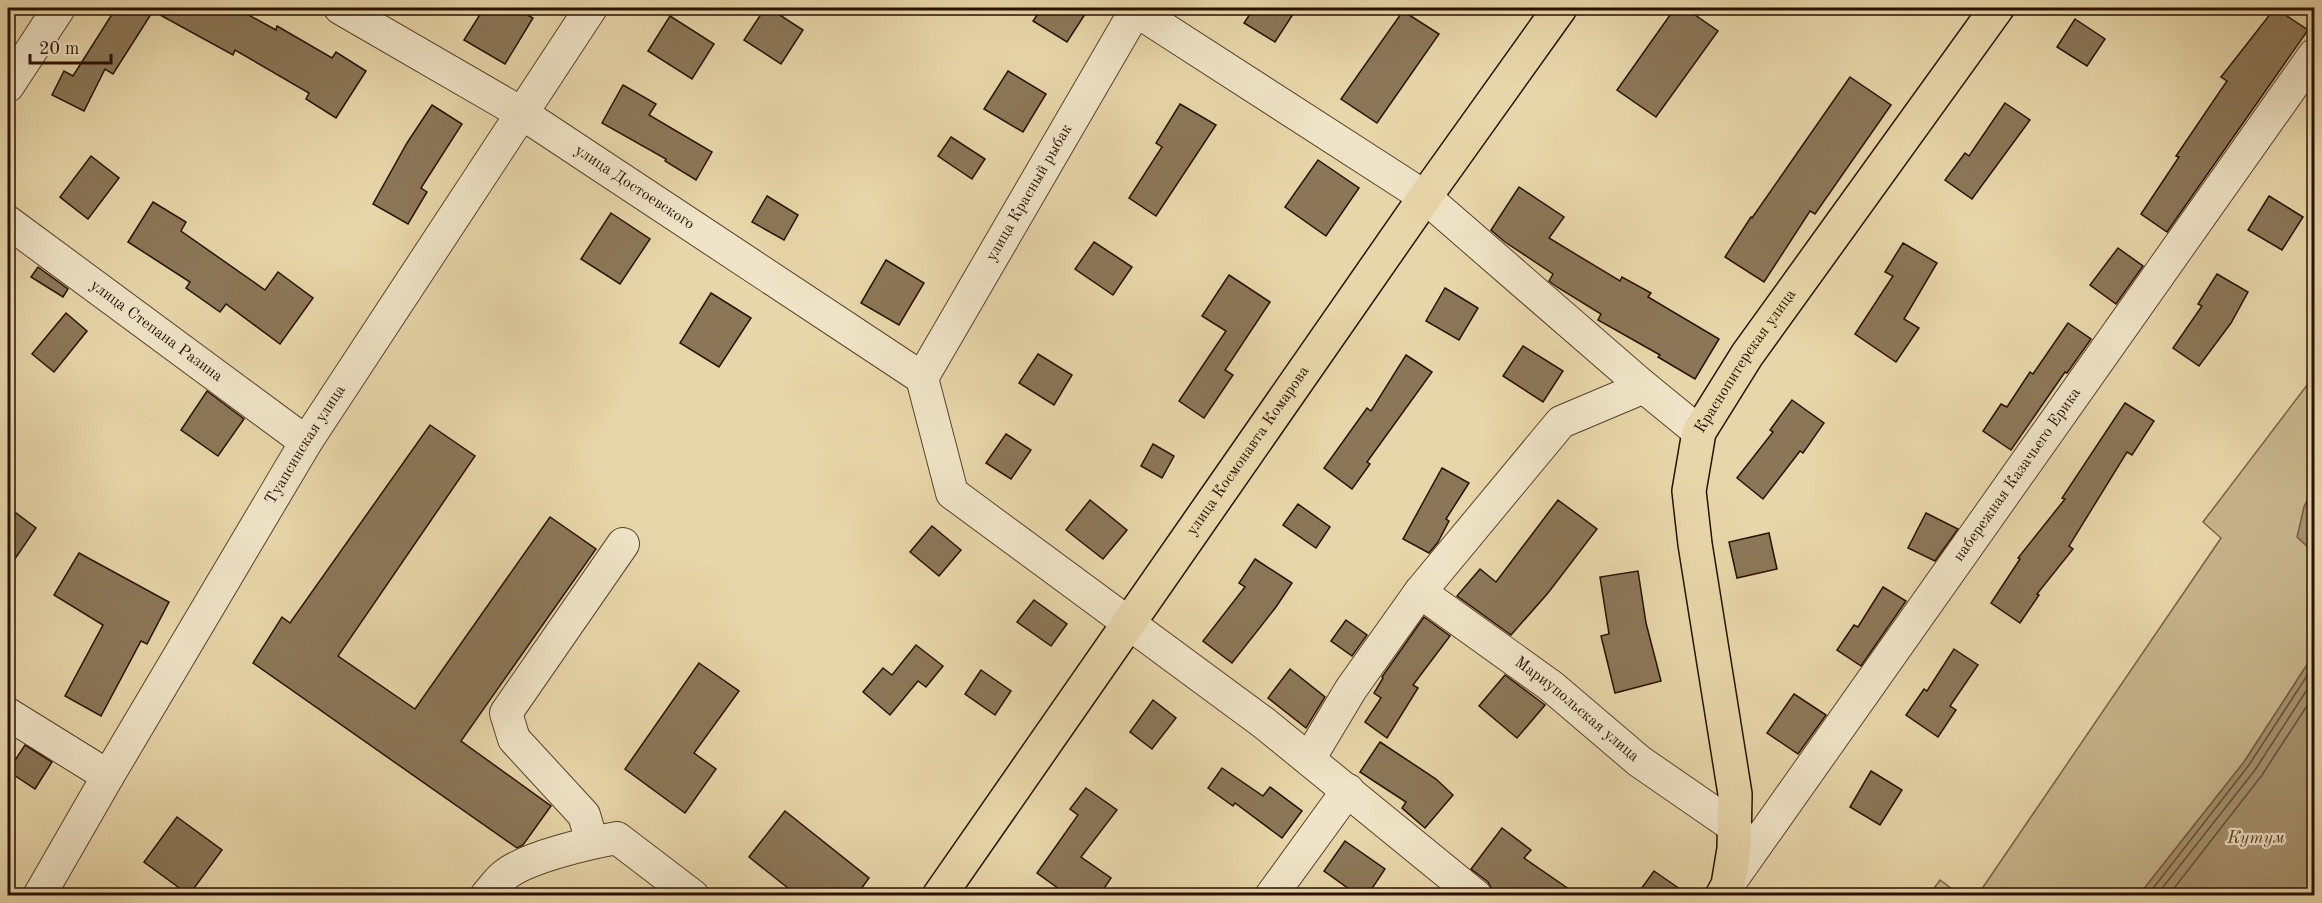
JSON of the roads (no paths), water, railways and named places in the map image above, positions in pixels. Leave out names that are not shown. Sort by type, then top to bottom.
[{"type":"main road","name":"улица Космонавта Комарова","points":[[939,896],[1425,197],[1560,8]]},
{"type":"main road","name":"Краснопитерская улица","points":[[1725,890],[1736,828],[1735,794],[1695,544],[1689,491],[1699,432],[1747,355],[1997,8]]},
{"type":"street","points":[[8,86],[59,8]]},
{"type":"street","name":"улица Достоевского","points":[[340,8],[523,114],[922,378]]},
{"type":"street","name":"Туапсинская улица","points":[[39,896],[306,442],[591,8]]},
{"type":"street","points":[[1135,8],[1425,197],[1699,432]]},
{"type":"street","name":"улица Красный рыбак","points":[[922,378],[1135,8]]},
{"type":"street","name":"набережная Казачьего Ерика","points":[[1725,890],[2314,55]]},
{"type":"street","name":"улица Степана Разина","points":[[8,222],[306,442]]},
{"type":"street","points":[[922,378],[952,494],[1129,622],[1309,759],[1476,896]]},
{"type":"street","points":[[1309,759],[1352,689],[1420,591],[1561,422],[1644,387]]},
{"type":"street","points":[[592,842],[584,815],[514,739],[506,712],[623,544]]},
{"type":"street","name":"Мариупольская улица","points":[[1420,591],[1551,686],[1638,761],[1736,828]]},
{"type":"street","points":[[8,714],[108,776]]},
{"type":"street","points":[[1271,896],[1348,790]]},
{"type":"street","points":[[496,885],[537,860],[592,842],[617,838],[693,896]]},
{"type":"water","points":[[2314,487],[2314,548],[2309,548],[2297,537],[2304,507]]},
{"type":"water","name":"Кутум","points":[[2314,654],[2314,895],[2139,895],[2244,762]]}]
